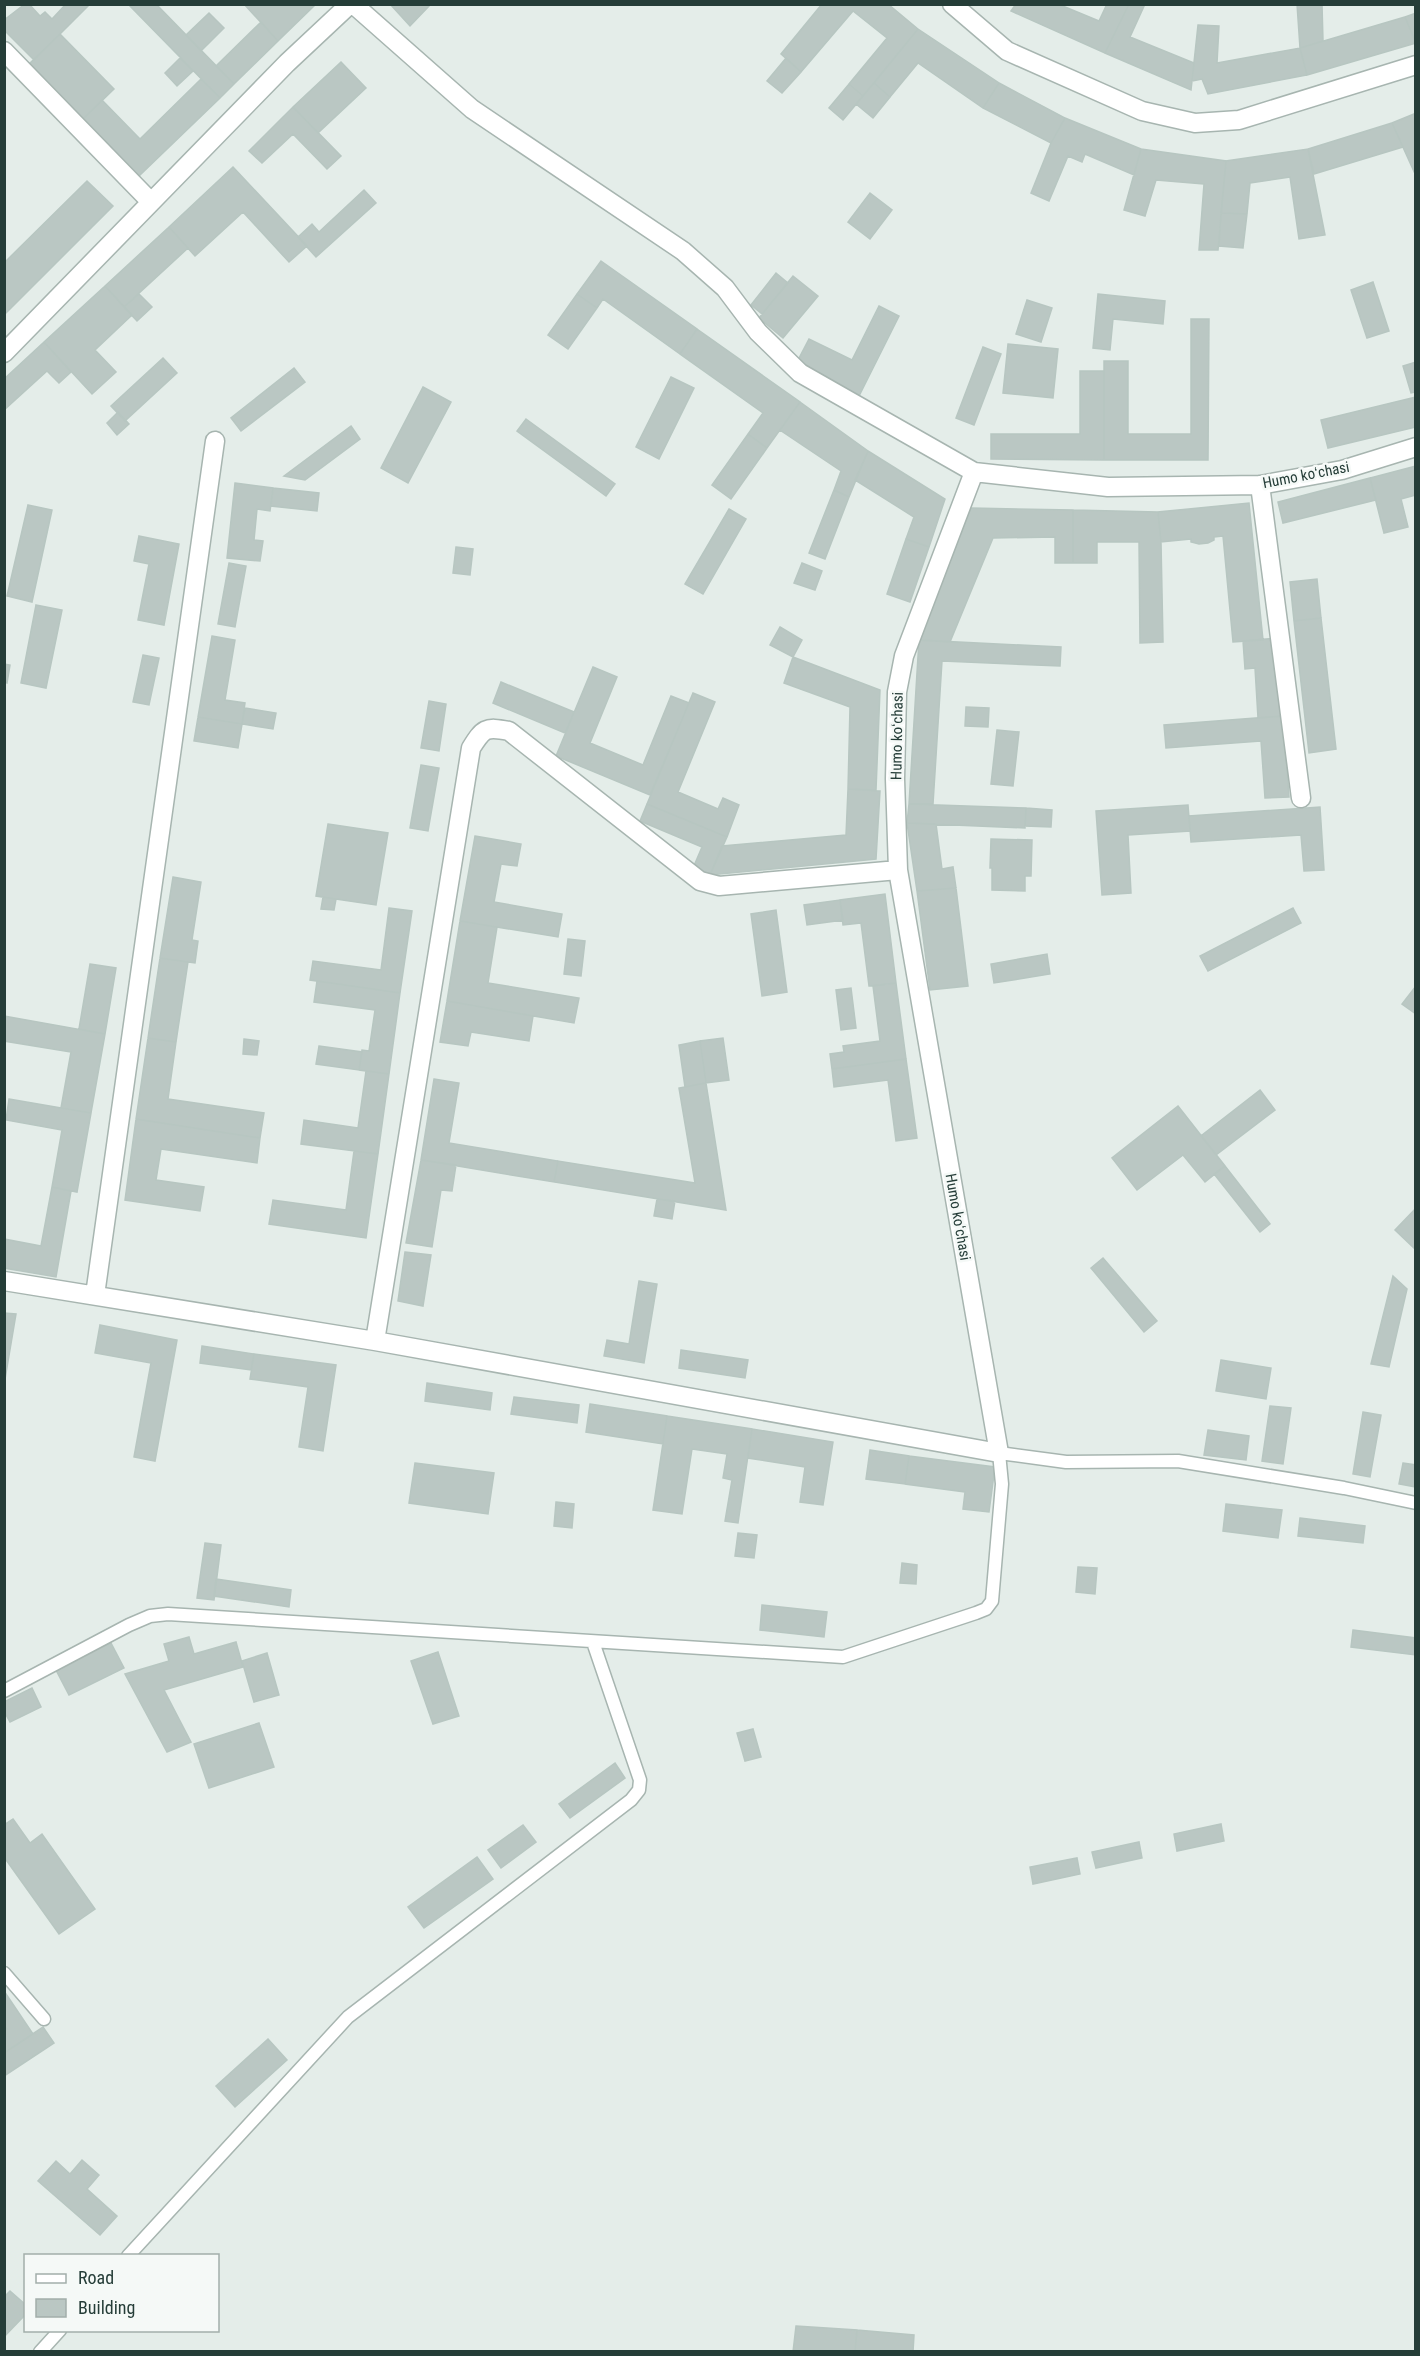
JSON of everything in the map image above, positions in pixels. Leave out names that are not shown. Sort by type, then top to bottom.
[{"type":"street","points":[[4,352],[287,63],[352,4],[472,110],[683,251],[725,288],[758,332],[801,374],[974,472]]},
{"type":"street","points":[[952,4],[1007,51],[1142,111],[1195,123],[1239,120],[1416,64]]},
{"type":"street","points":[[4,51],[151,202]]},
{"type":"street","points":[[95,1295],[215,441]]},
{"type":"street","name":"Humo koʻchasi","points":[[999,1453],[898,870],[895,779],[897,692],[904,656],[974,472],[1108,487],[1260,484],[1342,470],[1416,447]]},
{"type":"street","points":[[1260,484],[1300,798]]},
{"type":"street","points":[[375,1341],[471,748],[481,731],[492,727],[509,731],[700,881],[719,886],[898,870]]},
{"type":"street","points":[[4,1281],[375,1341],[999,1453]]},
{"type":"lane","points":[[4,1691],[129,1625],[150,1616],[168,1614],[843,1657],[986,1609],[992,1601],[995,1589],[1002,1484],[999,1453],[1066,1462],[1178,1461],[1344,1488],[1416,1503]]},
{"type":"lane","points":[[130,2254],[348,2016],[631,1800],[639,1790],[640,1780],[593,1642]]},
{"type":"lane","points":[[4,1973],[44,2019]]},
{"type":"lane","points":[[40,2352],[59,2332]]},
{"type":"building","points":[[25,4],[29,4],[40,16],[45,12],[52,19],[66,4],[90,4],[34,60],[4,30],[4,20]]},
{"type":"building","points":[[128,4],[156,4],[234,84],[220,98]]},
{"type":"building","points":[[244,4],[316,4],[278,41]]},
{"type":"building","points":[[390,4],[431,4],[410,26]]},
{"type":"building","points":[[822,4],[888,4],[918,29],[863,96],[849,84],[887,38],[853,11],[801,72],[781,54]]},
{"type":"building","points":[[1016,4],[1058,4],[1099,21],[1107,4],[1129,4],[1105,53],[1011,11]]},
{"type":"building","points":[[1129,4],[1145,4],[1130,37],[1194,63],[1191,90],[1105,53]]},
{"type":"building","points":[[1297,4],[1322,4],[1323,41],[1300,48]]},
{"type":"building","points":[[209,13],[224,28],[201,51],[186,35]]},
{"type":"building","points":[[1416,13],[1416,43],[1405,17]]},
{"type":"building","points":[[1405,17],[1416,43],[1307,75],[1300,48]]},
{"type":"building","points":[[261,22],[278,41],[234,84],[216,66]]},
{"type":"building","points":[[1198,25],[1219,26],[1217,63],[1300,48],[1307,75],[1208,94],[1202,79],[1192,81]]},
{"type":"building","points":[[918,29],[999,83],[983,108],[918,63],[890,97],[874,83]]},
{"type":"building","points":[[60,34],[114,89],[82,120],[28,65]]},
{"type":"building","points":[[180,58],[193,71],[177,86],[165,73]]},
{"type":"building","points":[[786,58],[801,72],[782,93],[767,81]]},
{"type":"building","points":[[341,62],[366,88],[318,133],[293,107]]},
{"type":"building","points":[[201,79],[220,98],[138,177],[82,120],[102,100],[140,139]]},
{"type":"building","points":[[874,83],[890,97],[873,118],[856,104]]},
{"type":"building","points":[[999,83],[1065,118],[1051,143],[983,108]]},
{"type":"building","points":[[849,84],[863,96],[843,120],[829,108]]},
{"type":"building","points":[[293,107],[341,156],[327,169],[293,134],[262,163],[249,151]]},
{"type":"building","points":[[1416,113],[1416,176],[1392,123]]},
{"type":"building","points":[[1065,118],[1141,149],[1134,175],[1085,154],[1082,162],[1068,156],[1049,201],[1031,193],[1051,143]]},
{"type":"building","points":[[1392,123],[1403,147],[1314,174],[1308,149]]},
{"type":"building","points":[[1141,149],[1226,161],[1218,250],[1199,250],[1204,184],[1156,180],[1145,216],[1124,210]]},
{"type":"building","points":[[1308,149],[1325,235],[1299,239],[1290,177],[1250,183],[1247,214],[1221,213],[1226,161]]},
{"type":"building","points":[[233,167],[307,246],[289,262],[243,212],[195,256],[169,227]]},
{"type":"building","points":[[87,181],[113,206],[4,315],[4,263]]},
{"type":"building","points":[[364,190],[376,203],[316,257],[298,237],[312,224],[319,232]]},
{"type":"building","points":[[870,193],[892,210],[870,239],[848,222]]},
{"type":"building","points":[[1221,213],[1247,214],[1243,248],[1219,246]]},
{"type":"building","points":[[169,227],[188,248],[124,307],[105,286]]},
{"type":"building","points":[[601,261],[697,329],[680,354],[603,299],[597,308],[577,294]]},
{"type":"building","points":[[776,273],[788,283],[762,314],[751,305]]},
{"type":"building","points":[[793,276],[818,296],[783,338],[759,318]]},
{"type":"building","points":[[1373,282],[1389,331],[1367,338],[1351,290]]},
{"type":"building","points":[[105,286],[132,315],[95,350],[116,372],[92,394],[44,342]]},
{"type":"building","points":[[139,294],[152,307],[137,321],[124,307]]},
{"type":"building","points":[[577,294],[597,308],[568,349],[548,335]]},
{"type":"building","points":[[1098,294],[1165,301],[1163,324],[1113,319],[1110,350],[1093,348]]},
{"type":"building","points":[[1027,300],[1052,308],[1041,342],[1016,334]]},
{"type":"building","points":[[879,306],[899,316],[859,396],[796,364],[809,339],[852,360]]},
{"type":"building","points":[[1191,319],[1209,319],[1208,460],[1104,460],[1104,361],[1128,361],[1128,434],[1191,434]]},
{"type":"building","points":[[697,329],[800,402],[767,448],[748,434],[763,413],[680,354]]},
{"type":"building","points":[[44,342],[71,372],[59,383],[47,371],[4,410],[4,379]]},
{"type":"building","points":[[1008,344],[1058,349],[1053,398],[1003,393]]},
{"type":"building","points":[[983,347],[1001,354],[974,425],[956,418]]},
{"type":"building","points":[[163,358],[177,373],[125,421],[111,406]]},
{"type":"building","points":[[1416,362],[1416,392],[1411,393],[1403,366]]},
{"type":"building","points":[[294,368],[305,382],[241,431],[231,418]]},
{"type":"building","points":[[1080,371],[1104,371],[1104,460],[991,459],[991,434],[1080,434]]},
{"type":"building","points":[[671,377],[694,388],[659,459],[636,447]]},
{"type":"building","points":[[423,387],[451,402],[408,483],[381,468]]},
{"type":"building","points":[[1416,397],[1416,427],[1328,448],[1321,420]]},
{"type":"building","points":[[800,402],[868,451],[849,497],[834,490],[841,471],[780,430]]},
{"type":"building","points":[[118,412],[129,424],[117,435],[107,423]]},
{"type":"building","points":[[526,419],[615,484],[606,496],[517,431]]},
{"type":"building","points":[[351,426],[360,439],[305,480],[284,476]]},
{"type":"building","points":[[748,434],[767,448],[731,499],[712,485]]},
{"type":"building","points":[[868,451],[945,499],[929,547],[906,539],[914,517],[855,480]]},
{"type":"building","points":[[1416,466],[1416,495],[1401,499],[1408,527],[1384,533],[1370,478]]},
{"type":"building","points":[[1370,478],[1376,500],[1283,523],[1278,502]]},
{"type":"building","points":[[235,483],[273,488],[270,511],[257,509],[254,540],[263,541],[260,561],[227,558]]},
{"type":"building","points":[[273,488],[319,493],[317,511],[271,506]]},
{"type":"building","points":[[834,490],[849,497],[825,559],[809,553]]},
{"type":"building","points":[[1249,503],[1263,640],[1233,642],[1223,536],[1214,537],[1214,540],[1208,543],[1199,544],[1191,542],[1191,539],[1161,542],[1158,512]]},
{"type":"building","points":[[28,505],[52,510],[32,602],[7,596]]},
{"type":"building","points":[[971,508],[1073,510],[1073,563],[1055,563],[1055,537],[993,538],[950,642],[919,640]]},
{"type":"building","points":[[729,509],[746,519],[703,594],[685,584]]},
{"type":"building","points":[[1073,510],[1158,512],[1161,542],[1163,642],[1140,643],[1139,542],[1097,542],[1097,563],[1073,563]]},
{"type":"building","points":[[139,536],[179,544],[164,625],[138,620],[149,564],[134,561]]},
{"type":"building","points":[[906,539],[929,547],[910,602],[887,594]]},
{"type":"building","points":[[456,547],[473,549],[470,575],[453,573]]},
{"type":"building","points":[[229,563],[246,566],[235,627],[218,624]]},
{"type":"building","points":[[802,563],[822,571],[815,590],[794,583]]},
{"type":"building","points":[[1317,579],[1321,618],[1294,621],[1290,582]]},
{"type":"building","points":[[36,605],[62,610],[46,688],[21,683]]},
{"type":"building","points":[[1321,618],[1336,749],[1309,753],[1294,621]]},
{"type":"building","points":[[780,627],[802,640],[793,657],[770,645]]},
{"type":"building","points":[[212,636],[235,640],[225,700],[245,703],[242,724],[198,717]]},
{"type":"building","points":[[1277,638],[1283,716],[1258,718],[1255,668],[1245,669],[1243,641]]},
{"type":"building","points":[[919,640],[1061,647],[1060,666],[942,661],[933,804],[909,804]]},
{"type":"building","points":[[143,655],[159,658],[149,705],[133,702]]},
{"type":"building","points":[[793,657],[880,690],[876,790],[848,789],[850,707],[784,683]]},
{"type":"building","points":[[4,664],[10,665],[7,683],[4,682]]},
{"type":"building","points":[[593,667],[617,677],[590,743],[643,765],[671,696],[689,703],[650,795],[556,756]]},
{"type":"building","points":[[501,682],[574,712],[565,733],[493,703]]},
{"type":"building","points":[[693,693],[715,702],[678,792],[718,809],[723,798],[739,805],[727,837],[647,804]]},
{"type":"building","points":[[429,701],[446,704],[439,751],[421,748]]},
{"type":"building","points":[[966,707],[989,708],[988,727],[965,726]]},
{"type":"building","points":[[245,708],[276,713],[273,729],[242,724]]},
{"type":"building","points":[[1283,716],[1289,797],[1265,798],[1261,741],[1166,748],[1164,725]]},
{"type":"building","points":[[198,717],[242,724],[238,748],[194,741]]},
{"type":"building","points":[[997,730],[1019,732],[1013,786],[991,784]]},
{"type":"building","points":[[421,765],[439,768],[428,831],[410,828]]},
{"type":"building","points":[[848,789],[880,791],[876,859],[710,875],[722,846],[846,835]]},
{"type":"building","points":[[647,804],[727,837],[710,875],[693,868],[702,847],[640,821]]},
{"type":"building","points":[[909,804],[1026,808],[1025,828],[907,823]]},
{"type":"building","points":[[1188,805],[1190,831],[1128,835],[1131,893],[1102,895],[1096,811]]},
{"type":"building","points":[[1320,807],[1324,870],[1304,871],[1301,835],[1191,842],[1189,816]]},
{"type":"building","points":[[1026,808],[1052,810],[1051,827],[1025,826]]},
{"type":"building","points":[[907,823],[936,824],[942,869],[953,867],[956,888],[917,891]]},
{"type":"building","points":[[328,824],[388,833],[376,905],[316,896]]},
{"type":"building","points":[[475,836],[521,844],[517,866],[501,864],[494,902],[562,914],[558,937],[460,921]]},
{"type":"building","points":[[991,839],[1032,840],[1031,876],[1025,876],[1025,891],[992,890]]},
{"type":"building","points":[[173,877],[201,882],[192,940],[198,941],[195,963],[160,958]]},
{"type":"building","points":[[956,888],[968,986],[930,990],[917,891]]},
{"type":"building","points":[[885,894],[896,983],[869,986],[861,923],[843,925],[840,900]]},
{"type":"building","points":[[323,897],[336,899],[334,910],[321,909]]},
{"type":"building","points":[[840,900],[843,920],[807,925],[804,905]]},
{"type":"building","points":[[389,908],[412,911],[400,993],[310,980],[313,961],[381,970]]},
{"type":"building","points":[[1293,908],[1301,923],[1208,971],[1200,956]]},
{"type":"building","points":[[776,910],[787,992],[762,996],[751,914]]},
{"type":"building","points":[[460,921],[497,927],[488,983],[579,998],[574,1023],[447,1001]]},
{"type":"building","points":[[568,939],[585,941],[581,976],[564,974]]},
{"type":"building","points":[[1047,954],[1050,974],[994,983],[991,964]]},
{"type":"building","points":[[160,958],[188,962],[176,1042],[148,1038]]},
{"type":"building","points":[[90,964],[116,968],[105,1034],[79,1029]]},
{"type":"building","points":[[317,981],[400,993],[389,1074],[359,1070],[362,1050],[369,1051],[375,1010],[314,1002]]},
{"type":"building","points":[[896,983],[906,1059],[832,1069],[830,1054],[844,1052],[843,1046],[880,1041],[873,986]]},
{"type":"building","points":[[1416,986],[1416,1014],[1402,1004]]},
{"type":"building","points":[[851,988],[856,1028],[841,1030],[836,990]]},
{"type":"building","points":[[447,1001],[533,1016],[529,1041],[471,1032],[468,1046],[440,1042]]},
{"type":"building","points":[[4,1016],[105,1034],[91,1113],[61,1108],[71,1052],[4,1041]]},
{"type":"building","points":[[148,1038],[176,1042],[168,1099],[264,1113],[260,1138],[136,1119]]},
{"type":"building","points":[[723,1038],[729,1080],[706,1083],[700,1041]]},
{"type":"building","points":[[244,1039],[259,1041],[257,1055],[243,1054]]},
{"type":"building","points":[[700,1041],[706,1083],[685,1087],[679,1045]]},
{"type":"building","points":[[319,1046],[362,1052],[359,1070],[316,1064]]},
{"type":"building","points":[[906,1059],[917,1138],[896,1141],[888,1080],[834,1087],[832,1069]]},
{"type":"building","points":[[366,1071],[389,1074],[378,1154],[301,1144],[304,1120],[358,1128]]},
{"type":"building","points":[[434,1079],[459,1083],[449,1143],[558,1161],[554,1182],[421,1160]]},
{"type":"building","points":[[706,1083],[726,1210],[554,1182],[558,1161],[695,1183],[679,1088]]},
{"type":"building","points":[[1260,1090],[1275,1110],[1216,1155],[1201,1136]]},
{"type":"building","points":[[9,1099],[91,1113],[77,1192],[52,1187],[62,1130],[6,1120]]},
{"type":"building","points":[[1178,1106],[1225,1166],[1205,1182],[1183,1155],[1137,1190],[1112,1158]]},
{"type":"building","points":[[136,1119],[260,1138],[257,1163],[161,1149],[156,1180],[204,1187],[200,1211],[125,1200]]},
{"type":"building","points":[[354,1151],[378,1154],[366,1238],[269,1224],[273,1200],[346,1210]]},
{"type":"building","points":[[421,1160],[456,1165],[452,1191],[441,1190],[432,1247],[406,1243]]},
{"type":"building","points":[[1225,1166],[1270,1224],[1260,1232],[1214,1174]]},
{"type":"building","points":[[52,1187],[71,1191],[56,1277],[4,1268],[4,1239],[41,1246]]},
{"type":"building","points":[[657,1199],[675,1201],[672,1219],[654,1216]]},
{"type":"building","points":[[1416,1208],[1416,1247],[1414,1248],[1395,1230]]},
{"type":"building","points":[[405,1252],[431,1255],[423,1306],[398,1301]]},
{"type":"building","points":[[1103,1258],[1157,1321],[1144,1332],[1091,1268]]},
{"type":"building","points":[[1393,1276],[1407,1289],[1389,1367],[1371,1364]]},
{"type":"building","points":[[639,1281],[657,1284],[644,1363],[604,1356],[607,1340],[629,1344]]},
{"type":"building","points":[[4,1313],[16,1314],[4,1385]]},
{"type":"building","points":[[100,1325],[177,1340],[155,1461],[134,1457],[151,1363],[95,1353]]},
{"type":"building","points":[[202,1346],[254,1354],[251,1370],[200,1363]]},
{"type":"building","points":[[681,1350],[748,1360],[745,1378],[679,1368]]},
{"type":"building","points":[[254,1354],[336,1365],[323,1451],[299,1447],[308,1387],[250,1379]]},
{"type":"building","points":[[1221,1360],[1271,1368],[1266,1399],[1216,1391]]},
{"type":"building","points":[[427,1383],[492,1393],[490,1410],[425,1401]]},
{"type":"building","points":[[514,1397],[579,1405],[577,1423],[511,1414]]},
{"type":"building","points":[[590,1404],[667,1416],[663,1444],[586,1432]]},
{"type":"building","points":[[1270,1406],[1291,1408],[1283,1464],[1262,1461]]},
{"type":"building","points":[[1363,1412],[1381,1415],[1370,1477],[1353,1474]]},
{"type":"building","points":[[667,1416],[752,1429],[738,1523],[725,1521],[732,1480],[723,1478],[727,1454],[692,1449],[682,1514],[653,1510]]},
{"type":"building","points":[[752,1429],[833,1442],[823,1505],[800,1502],[805,1467],[748,1458]]},
{"type":"building","points":[[1208,1430],[1249,1436],[1246,1460],[1204,1455]]},
{"type":"building","points":[[870,1450],[909,1456],[905,1484],[866,1479]]},
{"type":"building","points":[[909,1456],[995,1467],[989,1512],[963,1509],[965,1492],[905,1484]]},
{"type":"building","points":[[415,1463],[494,1473],[488,1514],[409,1503]]},
{"type":"building","points":[[1403,1463],[1416,1465],[1416,1487],[1399,1484]]},
{"type":"building","points":[[556,1502],[574,1504],[572,1528],[554,1526]]},
{"type":"building","points":[[1226,1504],[1282,1510],[1278,1538],[1223,1531]]},
{"type":"building","points":[[1300,1518],[1365,1526],[1363,1543],[1298,1536]]},
{"type":"building","points":[[738,1533],[757,1535],[754,1558],[735,1556]]},
{"type":"building","points":[[205,1543],[221,1545],[214,1600],[197,1598]]},
{"type":"building","points":[[902,1563],[917,1565],[916,1584],[900,1583]]},
{"type":"building","points":[[1078,1567],[1097,1568],[1095,1594],[1076,1592]]},
{"type":"building","points":[[216,1579],[291,1590],[289,1607],[214,1596]]},
{"type":"building","points":[[762,1605],[827,1612],[824,1637],[760,1630]]},
{"type":"building","points":[[1353,1630],[1416,1638],[1416,1655],[1351,1647]]},
{"type":"building","points":[[189,1637],[194,1654],[236,1642],[243,1667],[164,1690],[191,1742],[167,1752],[125,1674],[169,1661],[164,1644]]},
{"type":"building","points":[[111,1643],[124,1668],[69,1695],[56,1670]]},
{"type":"building","points":[[438,1652],[459,1716],[433,1724],[411,1661]]},
{"type":"building","points":[[267,1653],[279,1695],[254,1702],[242,1661]]},
{"type":"building","points":[[32,1688],[41,1707],[10,1722],[4,1711],[4,1702]]},
{"type":"building","points":[[259,1723],[274,1767],[209,1788],[194,1744]]},
{"type":"building","points":[[753,1729],[761,1757],[745,1761],[737,1733]]},
{"type":"building","points":[[615,1763],[625,1778],[570,1818],[559,1804]]},
{"type":"building","points":[[13,1819],[30,1843],[42,1834],[95,1909],[59,1934],[4,1857],[4,1825]]},
{"type":"building","points":[[1221,1824],[1224,1841],[1177,1851],[1174,1834]]},
{"type":"building","points":[[523,1825],[536,1842],[501,1868],[488,1850]]},
{"type":"building","points":[[1139,1842],[1142,1858],[1096,1868],[1092,1852]]},
{"type":"building","points":[[477,1857],[493,1879],[424,1928],[408,1907]]},
{"type":"building","points":[[1077,1858],[1080,1874],[1033,1884],[1030,1867]]},
{"type":"building","points":[[4,1991],[33,2034],[4,2053],[4,2031],[7,2029],[4,2026]]},
{"type":"building","points":[[43,2027],[54,2043],[4,2076],[4,2053]]},
{"type":"building","points":[[268,2039],[287,2060],[235,2107],[216,2086]]},
{"type":"building","points":[[82,2160],[99,2175],[87,2189],[117,2216],[100,2235],[38,2181],[56,2161],[70,2174]]},
{"type":"building","points":[[10,2291],[24,2303],[24,2316],[4,2337],[4,2297]]},
{"type":"building","points":[[796,2326],[857,2330],[855,2352],[793,2352]]},
{"type":"building","points":[[857,2330],[914,2335],[913,2352],[855,2352]]}]
